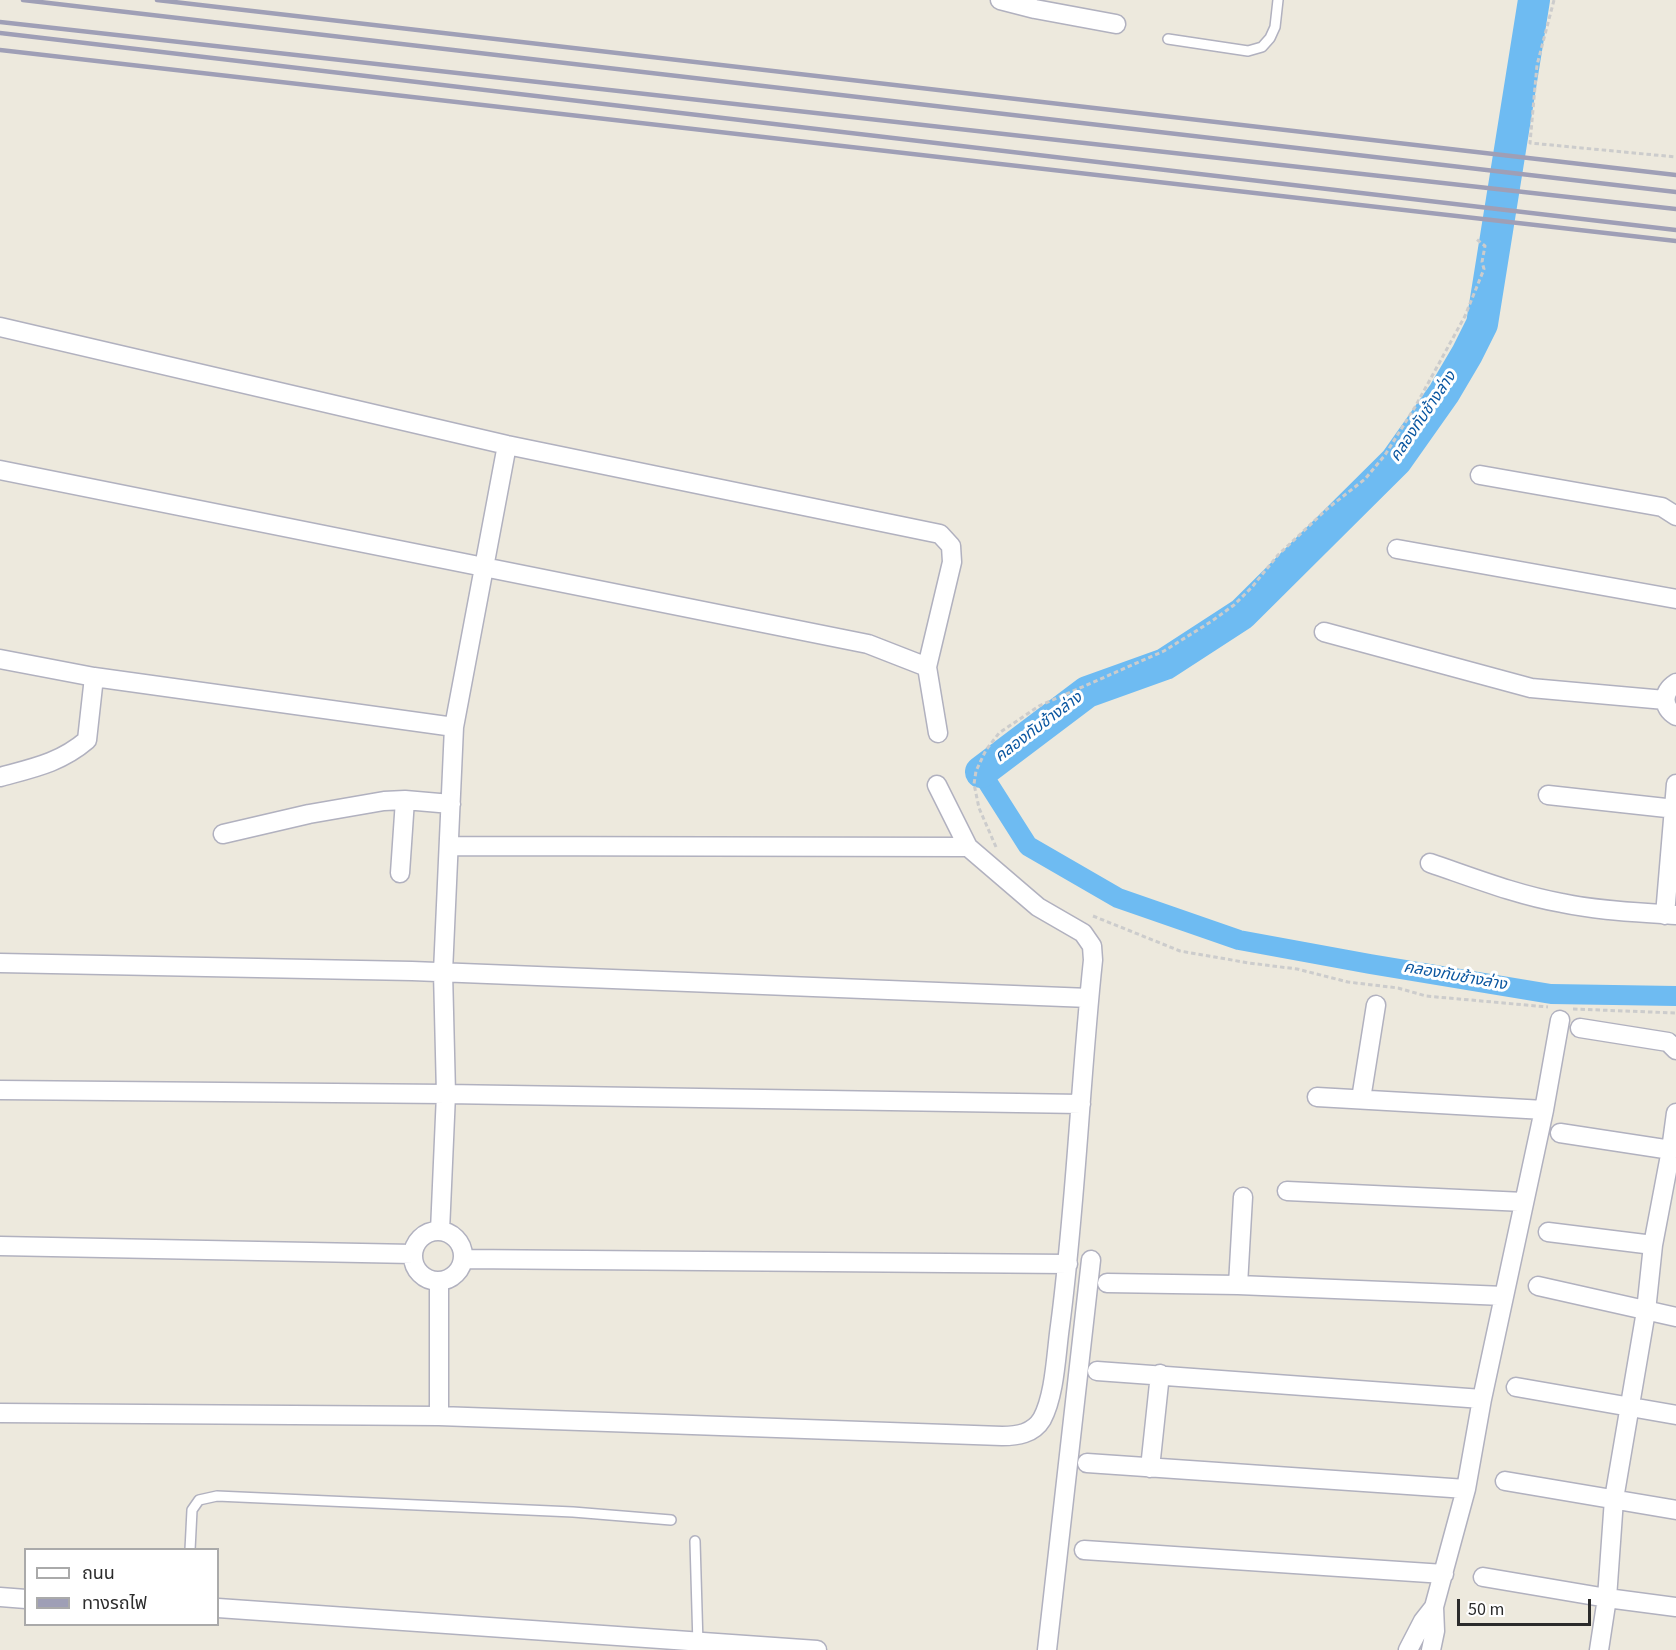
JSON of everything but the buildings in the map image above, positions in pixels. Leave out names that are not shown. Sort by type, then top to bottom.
[{"type":"street","points":[[1000,0],[1116,24]]},
{"type":"street","points":[[0,327],[507,445],[940,534],[951,546],[952,562],[927,667],[938,733]]},
{"type":"street","points":[[440,1231],[446,1094],[443,972],[454,727],[507,445]]},
{"type":"street","points":[[0,470],[868,644],[927,667]]},
{"type":"street","points":[[1480,475],[1662,507],[1676,516]]},
{"type":"street","points":[[1397,549],[1676,599]]},
{"type":"street","points":[[1324,632],[1531,688],[1665,700]]},
{"type":"street","points":[[0,659],[94,678],[454,727]]},
{"type":"street","points":[[0,777],[48,764],[71,753],[87,740],[94,678]]},
{"type":"street","points":[[1676,683],[1670,687],[1665,700],[1671,712],[1676,716]]},
{"type":"street","points":[[1430,863],[1560,903],[1604,910],[1671,915],[1676,784]]},
{"type":"street","points":[[0,1413],[439,1416],[1020,1436],[1032,1430],[1041,1420],[1050,1399],[1068,1264],[1093,960],[1092,946],[1083,933],[1038,907],[968,847],[937,785]]},
{"type":"street","points":[[1548,795],[1675,809]]},
{"type":"street","points":[[223,834],[309,814],[405,800],[451,804]]},
{"type":"street","points":[[400,873],[405,800]]},
{"type":"street","points":[[448,846],[968,847]]},
{"type":"street","points":[[0,963],[443,972],[1089,998]]},
{"type":"street","points":[[1361,1099],[1376,1005]]},
{"type":"street","points":[[1431,1650],[1435,1631],[1434,1607],[1466,1489],[1482,1399],[1544,1110],[1559,1012]]},
{"type":"street","points":[[1580,1028],[1668,1042],[1676,1050]]},
{"type":"street","points":[[0,1090],[1081,1104]]},
{"type":"street","points":[[1317,1097],[1544,1110]]},
{"type":"street","points":[[1599,1650],[1607,1598],[1614,1499],[1676,1113]]},
{"type":"street","points":[[1560,1133],[1671,1150]]},
{"type":"street","points":[[1287,1191],[1524,1202]]},
{"type":"street","points":[[1238,1285],[1243,1197]]},
{"type":"street","points":[[440,1231],[455,1237],[460,1243],[462,1266],[453,1277],[439,1281],[423,1276],[414,1263],[413,1254],[419,1240],[425,1234],[440,1231]]},
{"type":"street","points":[[1548,1232],[1653,1245]]},
{"type":"street","points":[[0,1246],[413,1254]]},
{"type":"street","points":[[463,1259],[1068,1264]]},
{"type":"street","points":[[1047,1650],[1091,1260]]},
{"type":"street","points":[[439,1281],[439,1416]]},
{"type":"street","points":[[1107,1283],[1238,1285],[1504,1296]]},
{"type":"street","points":[[1538,1286],[1676,1317]]},
{"type":"street","points":[[1097,1371],[1482,1399]]},
{"type":"street","points":[[1150,1468],[1160,1374]]},
{"type":"street","points":[[1516,1387],[1676,1415]]},
{"type":"street","points":[[1087,1463],[1466,1489]]},
{"type":"street","points":[[1505,1481],[1676,1510]]},
{"type":"street","points":[[1084,1550],[1444,1574]]},
{"type":"street","points":[[1482,1576],[1607,1598],[1676,1607]]},
{"type":"street","points":[[0,1597],[24,1599]]},
{"type":"street","points":[[1408,1650],[1423,1621],[1434,1607]]},
{"type":"street","points":[[219,1608],[698,1646],[817,1650]]},
{"type":"lane","points":[[1168,39],[1248,51],[1262,47],[1270,38],[1275,27],[1278,0]]},
{"type":"lane","points":[[190,1548],[192,1510],[199,1500],[217,1496],[573,1512],[671,1520]]},
{"type":"lane","points":[[695,1541],[698,1646]]},
{"type":"path","points":[[1554,0],[1537,65],[1530,143],[1676,158]]},
{"type":"path","points":[[997,849],[980,808],[974,784],[976,771],[986,750],[999,733],[1039,706],[1164,651],[1212,621],[1246,593],[1278,555],[1304,530],[1365,479],[1385,455],[1415,407],[1465,316],[1484,269],[1482,262],[1485,246],[1475,238]]},
{"type":"path","points":[[1087,913],[1143,938],[1180,951],[1297,969],[1348,982],[1398,988],[1426,996],[1514,1002],[1559,1012],[1676,1013]]},
{"type":"waterway","name":"คลองทับช้างล่าง","points":[[981,772],[1087,692],[1165,664],[1242,614],[1396,461],[1444,393],[1482,324],[1534,0]]},
{"type":"waterway","name":"คลองทับช้างล่าง","points":[[981,772],[1028,846],[1118,898],[1239,940],[1551,994],[1676,996]]},
{"type":"railway","points":[[23,0],[1676,192]]},
{"type":"railway","points":[[157,0],[1676,175]]},
{"type":"railway","points":[[0,22],[1676,209]]},
{"type":"railway","points":[[0,33],[1676,230]]},
{"type":"railway","points":[[0,50],[1676,241]]}]
